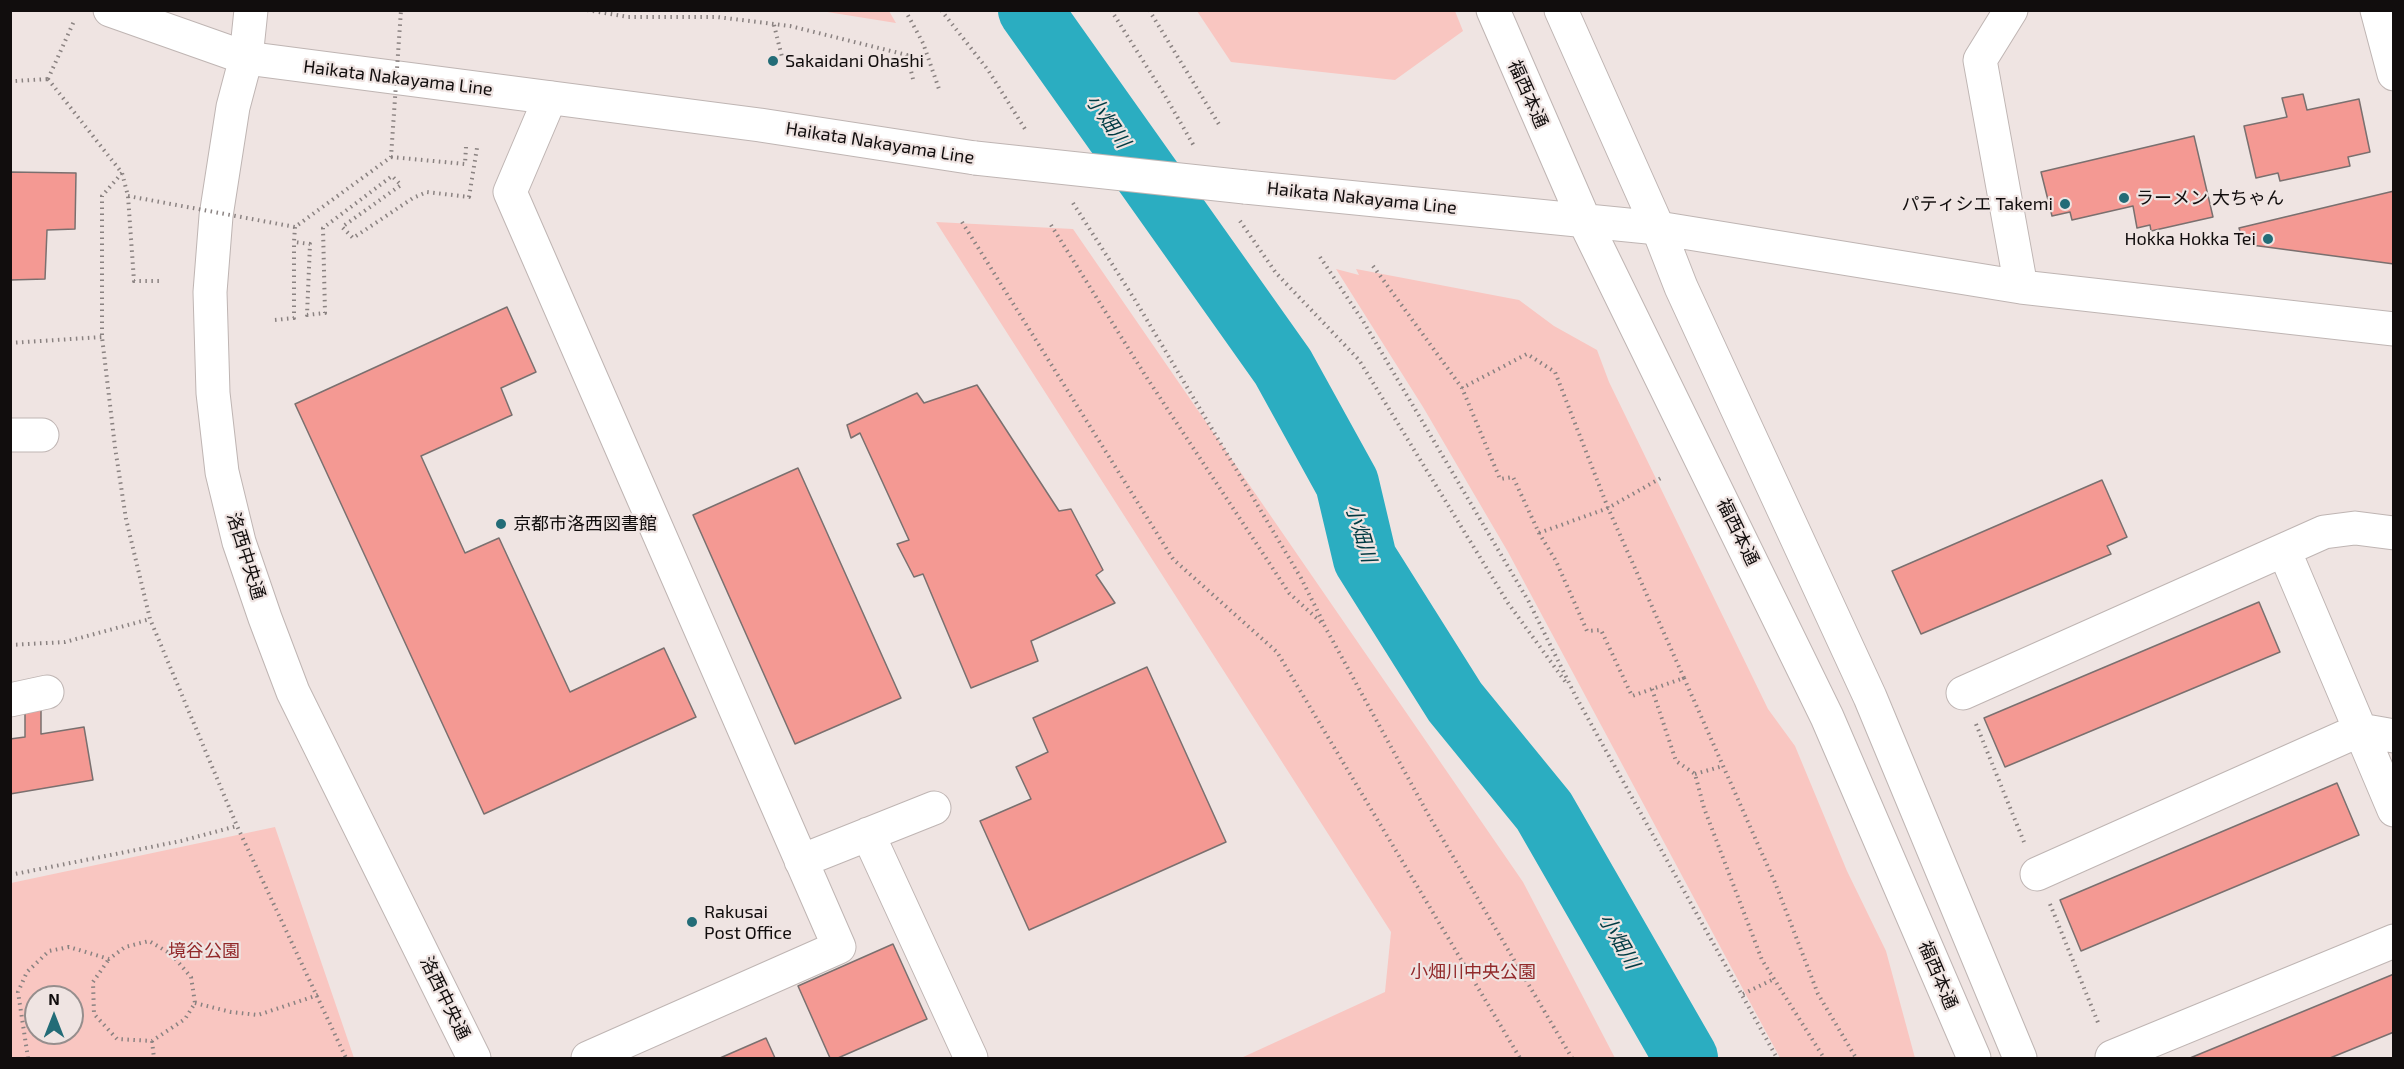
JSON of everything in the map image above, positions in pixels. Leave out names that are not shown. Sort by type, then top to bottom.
[{"type":"street","name":"Haikata Nakayama Line","points":[[110,10],[246,58],[760,125],[1241,202],[1658,228],[2021,286],[2394,329]]},
{"type":"street","name":"洛西中央通","points":[[251,10],[246,58],[233,107],[216,216],[210,292],[213,393],[222,472],[239,542],[293,692],[474,1059]]},
{"type":"street","name":"福西本通","points":[[1493,10],[1585,222],[1827,717],[1974,1059]]},
{"type":"street","points":[[1562,10],[1658,228],[1681,287],[1870,697],[2020,1059]]},
{"type":"street","points":[[2011,10],[1980,60],[2021,286]]},
{"type":"street","points":[[2377,10],[2394,74]]},
{"type":"street","points":[[550,98],[510,192],[839,947],[588,1059]]},
{"type":"street","points":[[1963,693],[2324,532],[2355,528],[2394,533]]},
{"type":"street","points":[[2284,550],[2394,810]]},
{"type":"street","points":[[10,700],[46,692]]},
{"type":"street","points":[[2037,874],[2360,730],[2394,736]]},
{"type":"street","points":[[801,861],[934,808]]},
{"type":"street","points":[[868,834],[971,1059]]},
{"type":"street","points":[[2112,1057],[2394,941]]},
{"type":"path","points":[[48,79],[80,10]]},
{"type":"path","points":[[391,157],[401,10]]},
{"type":"path","points":[[587,10],[628,17],[717,17],[790,26],[907,55],[914,83]]},
{"type":"path","points":[[905,10],[923,43],[939,89]]},
{"type":"path","points":[[941,10],[988,70],[1026,130]]},
{"type":"path","points":[[1111,10],[1164,94],[1196,151]]},
{"type":"path","points":[[1149,10],[1220,126]]},
{"type":"path","points":[[774,25],[782,57]]},
{"type":"path","points":[[10,79],[15,81],[48,79]]},
{"type":"path","points":[[48,79],[122,173],[128,196],[134,281],[161,281]]},
{"type":"path","points":[[128,196],[295,227],[391,157],[465,164],[466,147]]},
{"type":"path","points":[[294,242],[310,244],[308,315],[325,313],[323,228],[392,176],[401,185],[342,227],[353,238],[413,198],[427,192],[469,197],[477,148]]},
{"type":"path","points":[[122,173],[102,196],[102,337],[126,519],[150,619],[237,826],[346,1059]]},
{"type":"path","points":[[1071,200],[1135,300],[1301,578],[1324,625],[1429,816],[1572,1059]]},
{"type":"path","points":[[1241,202],[1276,273],[1359,360],[1508,603],[1575,694]]},
{"type":"path","points":[[962,222],[1173,559],[1277,652],[1521,1059]]},
{"type":"path","points":[[1051,225],[1145,375],[1289,593],[1324,625]]},
{"type":"path","points":[[275,321],[294,318],[295,227]]},
{"type":"path","points":[[1320,257],[1363,321],[1529,602],[1575,694],[1777,1059]]},
{"type":"path","points":[[1373,266],[1462,388],[1500,479],[1513,477],[1539,533],[1556,561],[1587,631],[1601,630],[1632,696],[1684,678]]},
{"type":"path","points":[[10,343],[102,337]]},
{"type":"path","points":[[1462,388],[1527,354],[1555,372],[1608,507],[1776,885],[1818,994],[1856,1059]]},
{"type":"path","points":[[1539,533],[1608,507],[1661,478]]},
{"type":"path","points":[[10,645],[65,642],[150,619]]},
{"type":"path","points":[[1652,689],[1676,761],[1695,774],[1704,808],[1762,960],[1824,1059]]},
{"type":"path","points":[[1695,774],[1723,766]]},
{"type":"path","points":[[10,875],[181,840],[237,826]]},
{"type":"path","points":[[148,941],[171,954],[191,977],[195,1002],[185,1019],[152,1041],[117,1039],[94,1014],[93,982],[109,959],[126,946],[148,941]]},
{"type":"path","points":[[28,1059],[18,992],[27,972],[48,951],[69,946],[109,959]]},
{"type":"path","points":[[1743,994],[1774,979]]},
{"type":"path","points":[[195,1002],[231,1012],[258,1015],[318,995]]},
{"type":"path","points":[[152,1041],[154,1059]]},
{"type":"green space","points":[[821,11],[889,11],[896,23]]},
{"type":"green space","points":[[1197,11],[1455,11],[1463,31],[1395,80],[1231,62]]},
{"type":"green space","name":"小畑川中央公園","points":[[936,222],[1073,229],[1523,882],[1615,1058],[1241,1058],[1385,992],[1391,932]]},
{"type":"green space","points":[[1336,269],[1359,275],[1356,269],[1519,300],[1554,326],[1597,350],[1609,382],[1768,709],[1795,746],[1847,871],[1886,951],[1915,1058],[1780,1058],[1508,552],[1423,407]]},
{"type":"green space","name":"境谷公園","points":[[275,827],[354,1058],[11,1058],[11,883]]},
{"type":"building","points":[[2303,94],[2307,110],[2359,99],[2370,152],[2348,157],[2350,166],[2280,181],[2278,173],[2256,178],[2244,126],[2287,117],[2282,98]]},
{"type":"building","points":[[2194,136],[2213,217],[2151,231],[2150,225],[2137,228],[2133,206],[2072,220],[2070,212],[2052,216],[2041,172]]},
{"type":"building","points":[[10,172],[76,173],[75,229],[47,230],[45,279],[10,280]]},
{"type":"building","points":[[2394,191],[2394,264],[2244,244],[2239,228]]},
{"type":"building","points":[[507,307],[536,372],[501,388],[512,415],[421,456],[465,553],[499,538],[570,692],[664,648],[696,717],[484,814],[295,404]]},
{"type":"building","points":[[977,385],[1059,511],[1071,509],[1103,570],[1096,575],[1115,603],[1031,641],[1038,661],[971,688],[923,574],[914,577],[897,544],[909,540],[860,433],[851,438],[847,425],[917,393],[924,403]]},
{"type":"building","points":[[798,468],[901,698],[795,744],[693,515]]},
{"type":"building","points":[[2102,480],[2127,537],[2107,546],[2111,554],[1921,634],[1892,571]]},
{"type":"building","points":[[2259,602],[2280,652],[2005,767],[1984,718]]},
{"type":"building","points":[[1147,667],[1226,842],[1029,930],[980,821],[1031,799],[1016,767],[1048,752],[1033,718]]},
{"type":"building","points":[[41,703],[41,734],[84,727],[93,780],[10,794],[10,739],[25,737],[25,705]]},
{"type":"building","points":[[2337,783],[2359,835],[2081,951],[2060,900]]},
{"type":"building","points":[[893,944],[927,1019],[838,1058],[830,1058],[798,986]]},
{"type":"building","points":[[2394,974],[2394,1032],[2330,1058],[2190,1058]]},
{"type":"building","points":[[766,1038],[775,1058],[720,1058]]},
{"type":"waterway","name":"小畑川","points":[[1030,10],[1283,367],[1347,483],[1365,559],[1455,702],[1544,811],[1686,1058]]},
{"type":"place","name":"Sakaidani Ohashi","points":[[773,61]]},
{"type":"place","name":"ラーメン 大ちゃん","points":[[2124,198]]},
{"type":"place","name":"パティシエ Takemi","points":[[2065,204]]},
{"type":"place","name":"Hokka Hokka Tei","points":[[2268,239]]},
{"type":"place","name":"京都市洛西図書館","points":[[501,524]]},
{"type":"place","name":"Rakusai Post Office","points":[[692,922]]}]
